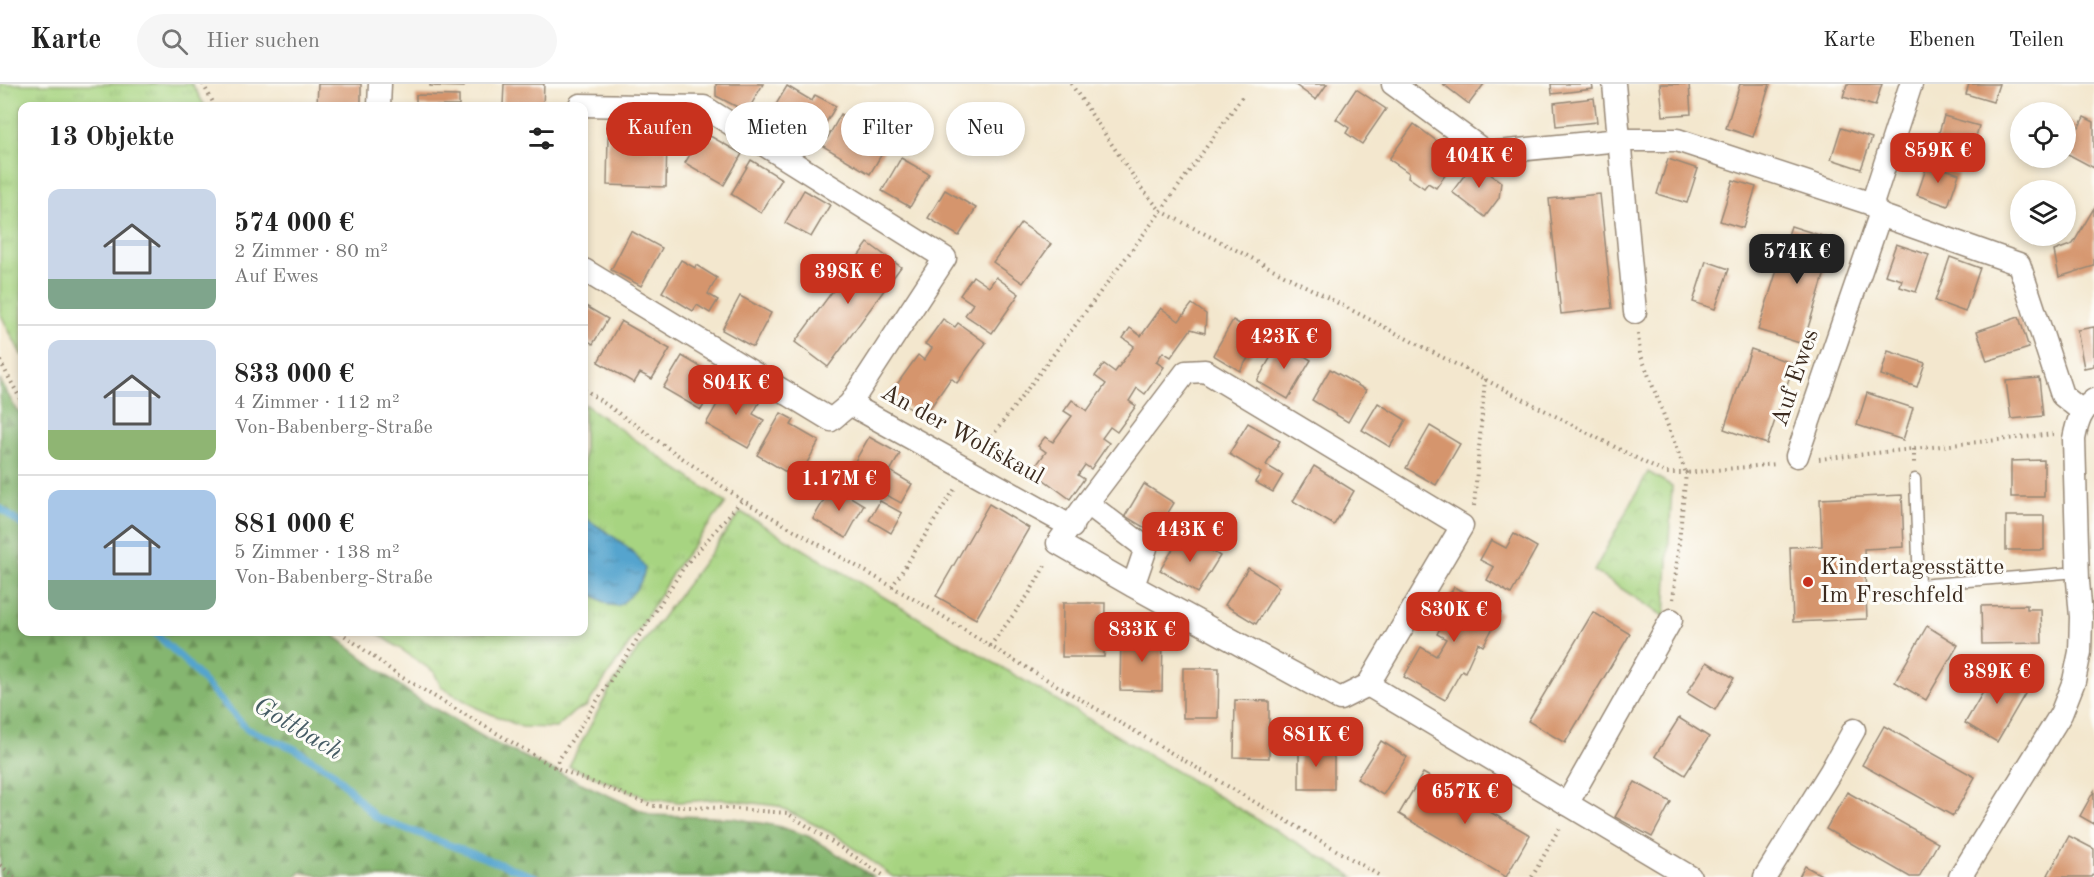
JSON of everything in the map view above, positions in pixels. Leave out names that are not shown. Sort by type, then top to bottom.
[{"type":"street","points":[[379,102],[380,84]]},
{"type":"street","points":[[1394,84],[1487,153],[1620,140],[1677,140],[1876,210],[2019,264],[2062,395],[2089,406],[2076,424],[2074,439],[2084,578],[2080,652],[2074,681],[2061,714],[1960,877]]},
{"type":"street","points":[[1614,84],[1635,312]]},
{"type":"street","name":"Auf Ewes","points":[[1797,456],[1876,210],[1911,84]]},
{"type":"street","points":[[580,99],[704,107],[945,258],[850,404]]},
{"type":"street","name":"An der Wolfskaul","points":[[588,272],[831,420],[850,404],[968,469],[1065,535],[1133,586],[1340,699],[1368,685]]},
{"type":"street","points":[[1065,535],[1186,372],[1205,371],[1462,526],[1368,685],[1690,877]]},
{"type":"street","points":[[1087,503],[1146,548],[1133,586]]},
{"type":"street","points":[[1567,804],[1671,620]]},
{"type":"street","points":[[1765,877],[1854,730]]},
{"type":"lane","points":[[1915,479],[1919,585],[2084,578]]},
{"type":"path","points":[[204,84],[213,102]]},
{"type":"path","points":[[1071,84],[1142,189],[1161,211],[1665,473],[1686,473],[1671,620]]},
{"type":"path","points":[[892,587],[968,469],[1161,211],[1244,94]]},
{"type":"path","points":[[0,361],[18,395]]},
{"type":"path","points":[[1462,526],[1474,508],[1485,379]]},
{"type":"path","points":[[588,392],[742,500],[936,612],[1382,877]]},
{"type":"path","points":[[554,767],[684,567],[742,500]]},
{"type":"path","points":[[990,646],[1029,594],[1065,535]]},
{"type":"path","points":[[345,636],[398,675],[554,767],[653,806],[787,813],[886,877]]},
{"type":"path","points":[[1532,877],[1560,830],[1567,804]]},
{"type":"path","points":[[0,865],[15,877]]},
{"type":"green space","points":[[0,84],[192,84],[203,102],[18,102],[18,348],[0,313]]},
{"type":"green space","points":[[0,380],[18,411],[18,636],[334,636],[415,697],[492,742],[651,815],[734,818],[777,826],[808,836],[874,877],[325,877],[301,872],[296,877],[0,877]]},
{"type":"green space","points":[[588,407],[726,503],[677,566],[640,628],[586,707],[575,711],[556,728],[522,727],[477,708],[441,687],[434,672],[382,636],[588,636]]},
{"type":"green space","points":[[1648,472],[1672,486],[1665,617],[1594,571]]},
{"type":"green space","points":[[741,512],[1354,877],[893,877],[837,836],[778,806],[722,799],[679,802],[647,798],[569,766],[613,683]]},
{"type":"water","points":[[588,520],[626,546],[645,568],[636,590],[618,606],[609,605],[588,592]]},
{"type":"building","points":[[318,84],[361,84],[361,102],[317,102]]},
{"type":"building","points":[[430,84],[465,84],[464,87],[430,86]]},
{"type":"building","points":[[504,84],[544,84],[543,102],[503,102]]},
{"type":"building","points":[[716,84],[763,84],[753,102],[728,102],[716,96]]},
{"type":"building","points":[[1294,84],[1327,84],[1316,100]]},
{"type":"building","points":[[1443,84],[1484,84],[1469,104]]},
{"type":"building","points":[[1551,84],[1592,84],[1593,89],[1552,94]]},
{"type":"building","points":[[1660,84],[1689,84],[1691,114],[1663,116]]},
{"type":"building","points":[[1740,84],[1770,84],[1753,137],[1726,128]]},
{"type":"building","points":[[1847,84],[1882,84],[1875,106],[1843,97]]},
{"type":"building","points":[[1969,84],[1999,84],[1993,102],[1966,94]]},
{"type":"building","points":[[787,86],[812,101],[815,95],[828,102],[777,102]]},
{"type":"building","points":[[1356,89],[1386,109],[1362,144],[1346,133],[1349,128],[1336,119]]},
{"type":"building","points":[[416,95],[459,96],[459,102],[416,102]]},
{"type":"building","points":[[1594,98],[1597,122],[1556,126],[1554,103]]},
{"type":"building","points":[[829,102],[836,106],[829,118]]},
{"type":"building","points":[[841,114],[841,156],[881,156],[870,174],[829,150],[829,135]]},
{"type":"building","points":[[1944,116],[1979,126],[1970,157],[1935,146]]},
{"type":"building","points":[[2084,117],[2094,122],[2094,168],[2076,158],[2076,125],[2079,127]]},
{"type":"building","points":[[1414,124],[1458,157],[1436,188],[1428,183],[1424,188],[1408,177],[1409,173],[1389,159]]},
{"type":"building","points":[[1841,128],[1872,138],[1861,169],[1831,159]]},
{"type":"building","points":[[713,138],[725,144],[725,156],[741,156],[724,185],[685,163],[689,156],[713,156]]},
{"type":"building","points":[[608,156],[667,156],[666,187],[607,185]]},
{"type":"building","points":[[901,158],[929,174],[910,207],[882,191]]},
{"type":"building","points":[[1668,159],[1698,169],[1687,203],[1657,194]]},
{"type":"building","points":[[751,160],[782,179],[761,213],[731,194]]},
{"type":"building","points":[[1474,162],[1501,182],[1499,198],[1485,217],[1452,192]]},
{"type":"building","points":[[1928,163],[1959,174],[1948,206],[1917,195]]},
{"type":"building","points":[[1733,180],[1756,187],[1743,228],[1720,221]]},
{"type":"building","points":[[804,190],[830,205],[811,237],[785,223]]},
{"type":"building","points":[[945,190],[976,208],[959,236],[928,218]]},
{"type":"building","points":[[1600,194],[1612,308],[1561,314],[1549,199]]},
{"type":"building","points":[[2094,208],[2094,266],[2059,277],[2054,251],[2068,246],[2076,246],[2076,239]]},
{"type":"building","points":[[1021,223],[1051,244],[1023,283],[993,262]]},
{"type":"building","points":[[1791,226],[1835,240],[1803,344],[1758,330]]},
{"type":"building","points":[[631,231],[662,248],[641,286],[611,270]]},
{"type":"building","points":[[868,243],[901,267],[828,367],[795,342]]},
{"type":"building","points":[[1896,244],[1929,255],[1916,292],[1900,287],[1902,280],[1885,275]]},
{"type":"building","points":[[1950,257],[1980,268],[1965,312],[1935,301]]},
{"type":"building","points":[[681,260],[695,268],[696,265],[717,278],[708,294],[718,300],[710,313],[697,305],[693,311],[662,292]]},
{"type":"building","points":[[1706,261],[1729,269],[1715,309],[1693,302]]},
{"type":"building","points":[[973,276],[989,287],[996,277],[1019,294],[992,333],[965,315],[973,304],[960,295]]},
{"type":"building","points":[[740,296],[771,313],[753,347],[722,330]]},
{"type":"building","points":[[1192,304],[1206,314],[1205,333],[1191,329],[1171,357],[1163,352],[1156,362],[1164,367],[1145,394],[1137,388],[1129,401],[1136,406],[1117,432],[1110,427],[1102,438],[1109,443],[1091,469],[1085,465],[1078,475],[1084,479],[1070,499],[1032,471],[1046,452],[1038,446],[1045,437],[1053,442],[1072,416],[1064,411],[1072,400],[1087,411],[1106,384],[1095,376],[1104,364],[1115,372],[1134,346],[1123,338],[1130,328],[1141,336],[1161,308],[1179,321]]},
{"type":"building","points":[[588,307],[608,319],[593,344],[588,341]]},
{"type":"building","points":[[2019,317],[2029,348],[1987,361],[1977,331]]},
{"type":"building","points":[[943,319],[955,327],[958,323],[986,343],[957,383],[951,378],[923,418],[890,394],[918,355],[924,360],[932,348],[925,344]]},
{"type":"building","points":[[1233,320],[1261,337],[1240,371],[1213,355]]},
{"type":"building","points":[[621,321],[670,349],[652,379],[640,373],[634,383],[598,362]]},
{"type":"building","points":[[2094,327],[2094,366],[2084,368],[2077,330]]},
{"type":"building","points":[[1280,341],[1311,360],[1288,399],[1257,381]]},
{"type":"building","points":[[1751,349],[1794,364],[1767,444],[1724,429]]},
{"type":"building","points":[[1888,351],[1925,363],[1917,387],[1881,375]]},
{"type":"building","points":[[682,356],[711,373],[705,384],[713,389],[701,410],[663,388]]},
{"type":"building","points":[[1330,369],[1366,390],[1348,422],[1312,400]]},
{"type":"building","points":[[2039,378],[2043,416],[2011,419],[2006,381]]},
{"type":"building","points":[[729,383],[760,401],[753,414],[764,420],[748,448],[706,424]]},
{"type":"building","points":[[1867,393],[1913,408],[1903,440],[1857,425]]},
{"type":"building","points":[[1378,403],[1406,420],[1390,447],[1362,430]]},
{"type":"building","points":[[781,413],[794,420],[791,425],[819,441],[798,479],[757,455]]},
{"type":"building","points":[[1248,423],[1280,441],[1266,465],[1283,475],[1273,492],[1255,482],[1261,473],[1229,454]]},
{"type":"building","points":[[1430,426],[1460,444],[1436,485],[1406,468]]},
{"type":"building","points":[[869,437],[900,454],[890,471],[912,484],[901,503],[879,491],[882,486],[851,468]]},
{"type":"building","points":[[2044,460],[2044,497],[2011,497],[2011,461]]},
{"type":"building","points":[[1314,466],[1354,491],[1334,525],[1293,501]]},
{"type":"building","points":[[1144,484],[1174,503],[1155,534],[1125,516]]},
{"type":"building","points":[[832,486],[864,505],[846,538],[813,519]]},
{"type":"building","points":[[1902,495],[1904,547],[1864,549],[1867,619],[1793,622],[1790,547],[1822,546],[1820,499]]},
{"type":"building","points":[[880,501],[902,513],[891,533],[869,520]]},
{"type":"building","points":[[989,504],[1029,528],[976,619],[936,596]]},
{"type":"building","points":[[2006,516],[2044,516],[2044,550],[2006,550]]},
{"type":"building","points":[[1183,533],[1220,556],[1197,593],[1160,570]]},
{"type":"building","points":[[1514,534],[1537,547],[1511,594],[1487,580],[1494,567],[1480,560],[1491,540],[1506,548]]},
{"type":"building","points":[[1248,568],[1279,587],[1256,624],[1225,605]]},
{"type":"building","points":[[1454,587],[1501,613],[1483,646],[1478,643],[1465,672],[1462,670],[1445,700],[1404,677],[1421,647],[1436,656],[1446,639],[1437,634],[1443,623],[1436,620]]},
{"type":"building","points":[[1063,603],[1105,603],[1104,657],[1062,657]]},
{"type":"building","points":[[2027,605],[2027,609],[2041,609],[2042,643],[1982,644],[1981,606]]},
{"type":"building","points":[[1593,612],[1630,634],[1565,743],[1528,721]]},
{"type":"building","points":[[1927,626],[1958,645],[1926,700],[1895,682]]},
{"type":"building","points":[[1121,636],[1163,636],[1162,691],[1120,690]]},
{"type":"building","points":[[1707,662],[1734,678],[1715,710],[1687,693]]},
{"type":"building","points":[[1183,668],[1219,668],[1218,718],[1183,718]]},
{"type":"building","points":[[1997,668],[2029,687],[1997,742],[1965,723]]},
{"type":"building","points":[[1235,700],[1269,701],[1269,758],[1234,757]]},
{"type":"building","points":[[1679,718],[1709,737],[1685,775],[1655,756]]},
{"type":"building","points":[[1884,726],[1975,777],[1953,816],[1862,765]]},
{"type":"building","points":[[1381,741],[1407,757],[1383,795],[1357,779]]},
{"type":"building","points":[[1299,744],[1315,745],[1334,757],[1334,789],[1299,789]]},
{"type":"building","points":[[1423,773],[1530,835],[1506,877],[1399,814]]},
{"type":"building","points":[[1635,782],[1671,802],[1652,837],[1615,817]]},
{"type":"building","points":[[2094,791],[2094,824],[2080,816]]},
{"type":"building","points":[[1847,792],[1938,843],[1919,877],[1910,877],[1826,829]]},
{"type":"building","points":[[2069,836],[2094,849],[2092,877],[2052,877],[2048,875]]},
{"type":"building","points":[[1805,866],[1825,877],[1799,877]]},
{"type":"waterway","name":"Gottbach","points":[[0,508],[18,522]]},
{"type":"waterway","name":"Gottbach","points":[[158,636],[187,663],[247,729],[293,748],[333,772],[375,817],[535,877]]},
{"type":"place","name":"Kindertagesstätte Im Freschfeld","points":[[1808,582]]}]
